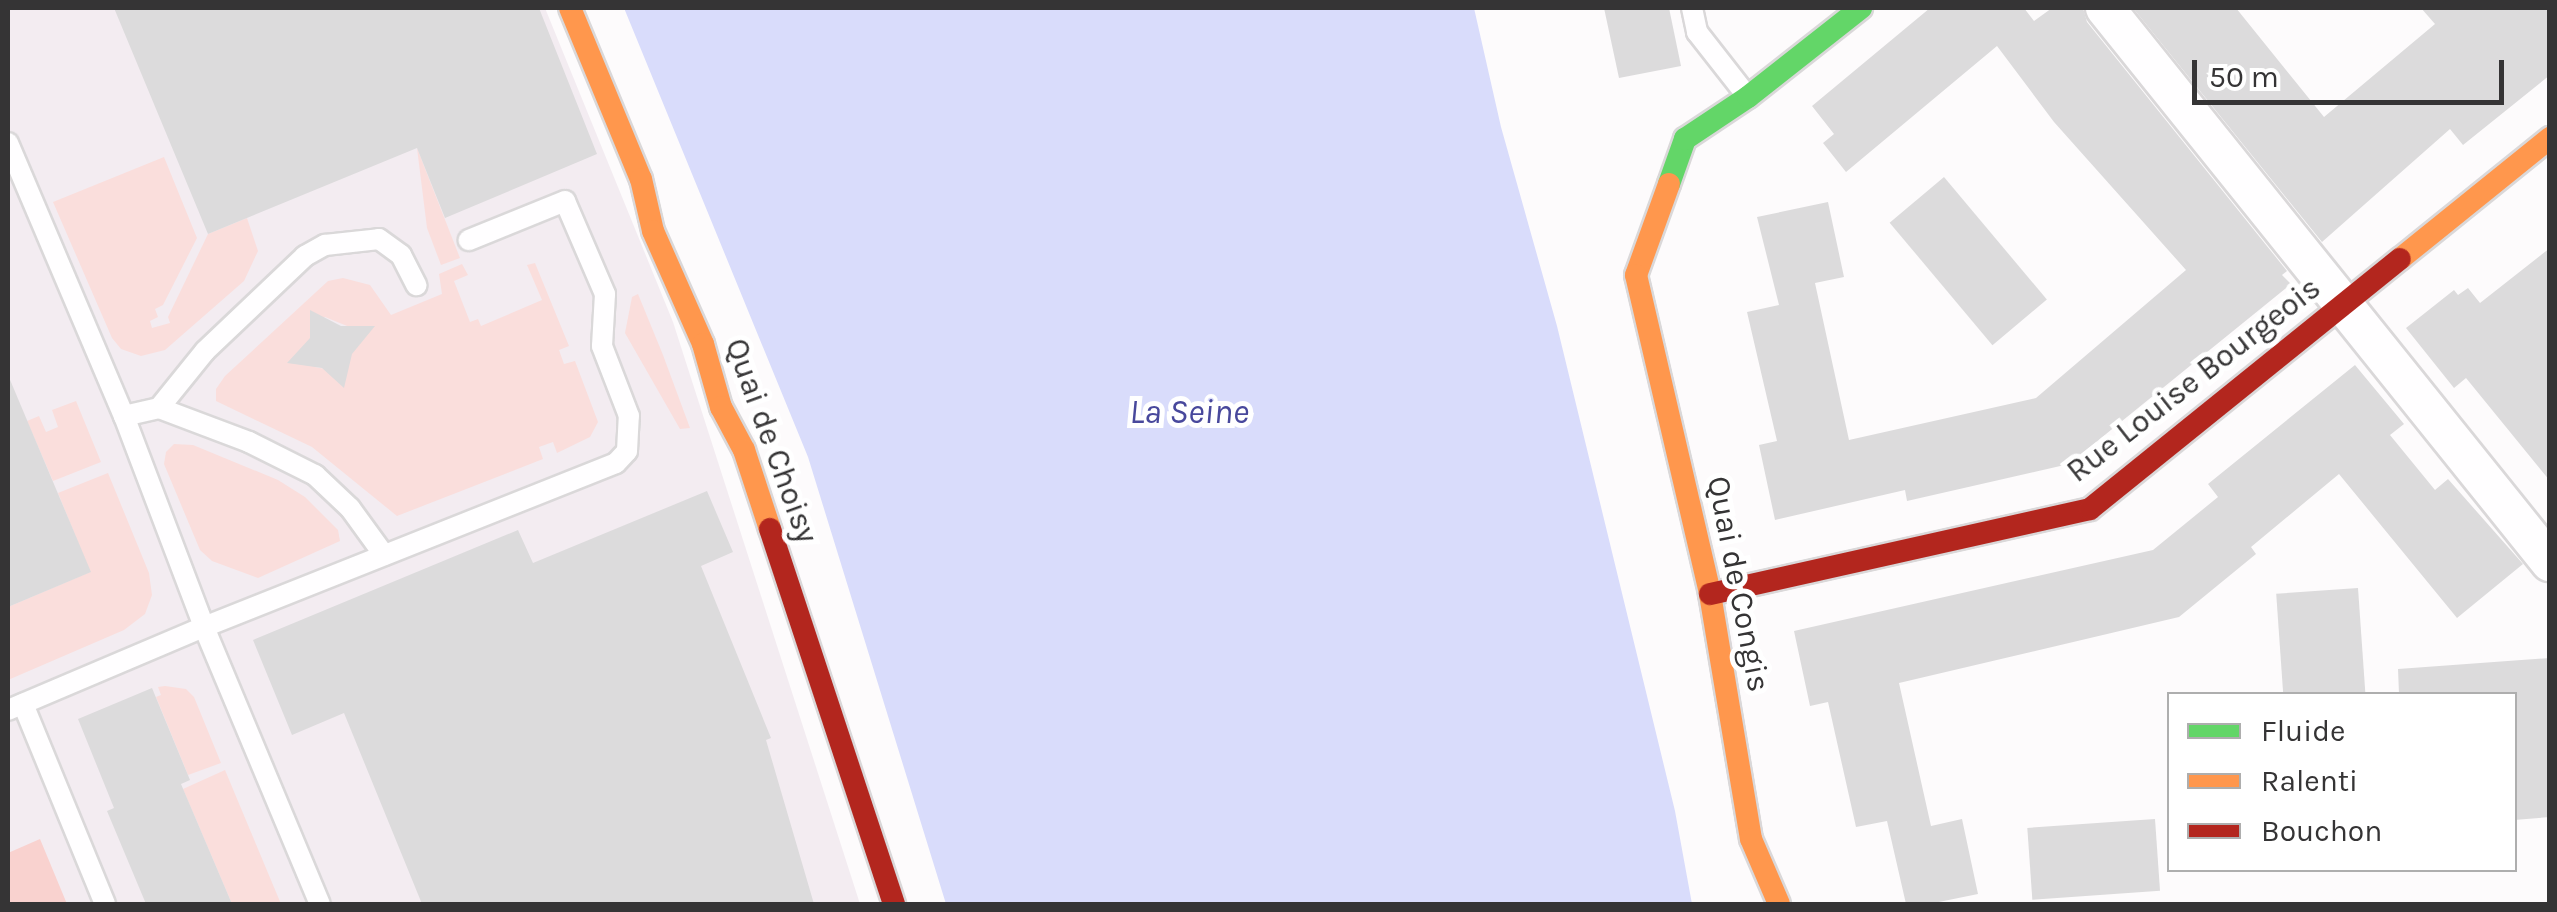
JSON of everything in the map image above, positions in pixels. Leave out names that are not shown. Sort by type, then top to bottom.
[{"type":"street","name":"Quai de Choisy","points":[[570,8],[641,179],[653,231],[703,344],[721,408],[744,450],[894,904]]},
{"type":"street","points":[[1748,97],[1861,8]]},
{"type":"street","points":[[2105,8],[2550,562]]},
{"type":"street","name":"Quai de Congis","points":[[1748,97],[1685,139],[1636,275],[1710,594],[1751,839],[1779,904]]},
{"type":"street","name":"Rue Louise Bourgeois","points":[[1710,594],[2090,509],[2550,138]]},
{"type":"lane","points":[[1692,8],[1697,32],[1748,97]]},
{"type":"lane","points":[[8,143],[124,416],[204,626],[320,904]]},
{"type":"lane","points":[[105,904],[15,707],[204,626],[616,463],[628,451],[629,416],[602,346],[604,294],[565,201],[469,240]]},
{"type":"lane","points":[[159,408],[205,351],[305,256],[325,245],[354,238],[378,239],[402,255],[416,286]]},
{"type":"lane","points":[[124,416],[159,408],[249,442],[315,476],[350,508],[384,555]]},
{"type":"shaded area","points":[[8,8],[545,8],[673,322],[860,904],[8,904]]},
{"type":"shaded area","points":[[417,148],[460,258],[441,265],[427,228]]},
{"type":"shaded area","points":[[164,157],[197,238],[163,305],[155,309],[158,317],[150,321],[152,328],[170,323],[168,317],[208,234],[247,218],[258,251],[244,281],[165,350],[141,356],[121,349],[112,338],[53,202]]},
{"type":"shaded area","points":[[535,263],[569,346],[559,350],[564,364],[575,361],[598,422],[590,437],[557,453],[553,442],[539,447],[543,459],[397,516],[312,447],[216,401],[216,389],[225,376],[328,281],[343,278],[370,285],[391,315],[442,294],[439,274],[462,264],[468,275],[454,281],[470,322],[478,319],[481,326],[542,300],[527,265]],"holes":[[[325,317],[357,330],[360,344],[351,352],[346,373],[315,367],[300,351],[314,340],[312,324]]]},
{"type":"shaded area","points":[[638,294],[690,428],[680,429],[625,333],[632,297]]},
{"type":"shaded area","points":[[76,401],[101,462],[53,481],[27,421],[39,416],[46,432],[58,427],[52,410]]},
{"type":"shaded area","points":[[174,444],[193,445],[278,480],[305,497],[338,530],[340,541],[258,578],[212,561],[200,550],[164,464],[166,452]]},
{"type":"shaded area","points":[[108,473],[149,573],[152,595],[145,614],[124,630],[8,680],[8,607],[90,572],[58,493]]},
{"type":"shaded area","points":[[158,687],[186,689],[194,697],[221,763],[188,775],[156,697],[161,695]]},
{"type":"shaded area","points":[[225,770],[281,904],[232,904],[183,789]]},
{"type":"shaded area","points":[[40,839],[67,904],[8,904],[8,853]]},
{"type":"water","name":"La Seine","points":[[624,8],[1474,8],[1501,127],[1557,326],[1675,811],[1692,904],[946,904],[808,457]]},
{"type":"building","points":[[114,8],[539,8],[597,154],[445,218],[417,148],[208,234]]},
{"type":"building","points":[[1604,8],[1669,8],[1681,66],[1619,78]]},
{"type":"building","points":[[1930,8],[2024,8],[2034,21],[2052,8],[2083,8],[2087,22],[2287,271],[2282,275],[2291,284],[2069,464],[1907,501],[1905,490],[1775,520],[1759,445],[1777,441],[1747,312],[1779,305],[1757,217],[1828,202],[1844,277],[1815,283],[1849,440],[2036,398],[2186,270],[2054,122],[1997,46],[1846,172],[1823,143],[1834,134],[1812,106]]},
{"type":"building","points":[[2133,8],[2236,8],[2324,117],[2435,24],[2421,8],[2550,8],[2550,75],[2463,145],[2450,129],[2322,242]]},
{"type":"building","points":[[1944,177],[2047,300],[1992,345],[1890,223]]},
{"type":"building","points":[[2550,248],[2550,481],[2466,378],[2454,388],[2406,328],[2454,290],[2458,295],[2468,288],[2480,303]]},
{"type":"building","points":[[310,310],[341,326],[375,326],[352,354],[344,388],[322,368],[287,363],[310,338]]},
{"type":"building","points":[[2355,365],[2404,424],[2390,435],[2435,490],[2448,479],[2523,564],[2457,618],[2339,474],[2251,547],[2256,554],[2179,617],[1899,683],[1931,826],[1962,819],[1978,894],[1929,904],[1906,904],[1887,821],[1856,827],[1828,702],[1810,706],[1794,631],[2153,550],[2218,497],[2208,484]]},
{"type":"building","points":[[8,375],[91,572],[8,607]]},
{"type":"building","points":[[707,491],[733,552],[701,566],[771,738],[766,740],[814,904],[422,904],[344,713],[292,735],[253,640],[518,530],[533,563]]},
{"type":"building","points":[[2358,588],[2365,692],[2283,692],[2276,594]]},
{"type":"building","points":[[2550,658],[2550,817],[2517,820],[2517,692],[2399,692],[2398,669]]},
{"type":"building","points":[[152,688],[190,780],[181,784],[232,904],[146,904],[107,811],[114,808],[78,719]]},
{"type":"building","points":[[2155,819],[2160,891],[2032,900],[2027,828]]},
{"type":"traffic: fast","points":[[1669,184],[1685,139],[1748,97],[1861,8]]},
{"type":"traffic: slow","points":[[570,8],[641,179],[653,231],[703,344],[721,407],[744,450],[770,529]]},
{"type":"traffic: slow","points":[[2400,259],[2550,138]]},
{"type":"traffic: slow","points":[[1669,184],[1636,275],[1710,594],[1751,839],[1779,904]]},
{"type":"traffic: jam","points":[[1710,594],[2090,509],[2400,259]]},
{"type":"traffic: jam","points":[[770,529],[894,904]]}]
